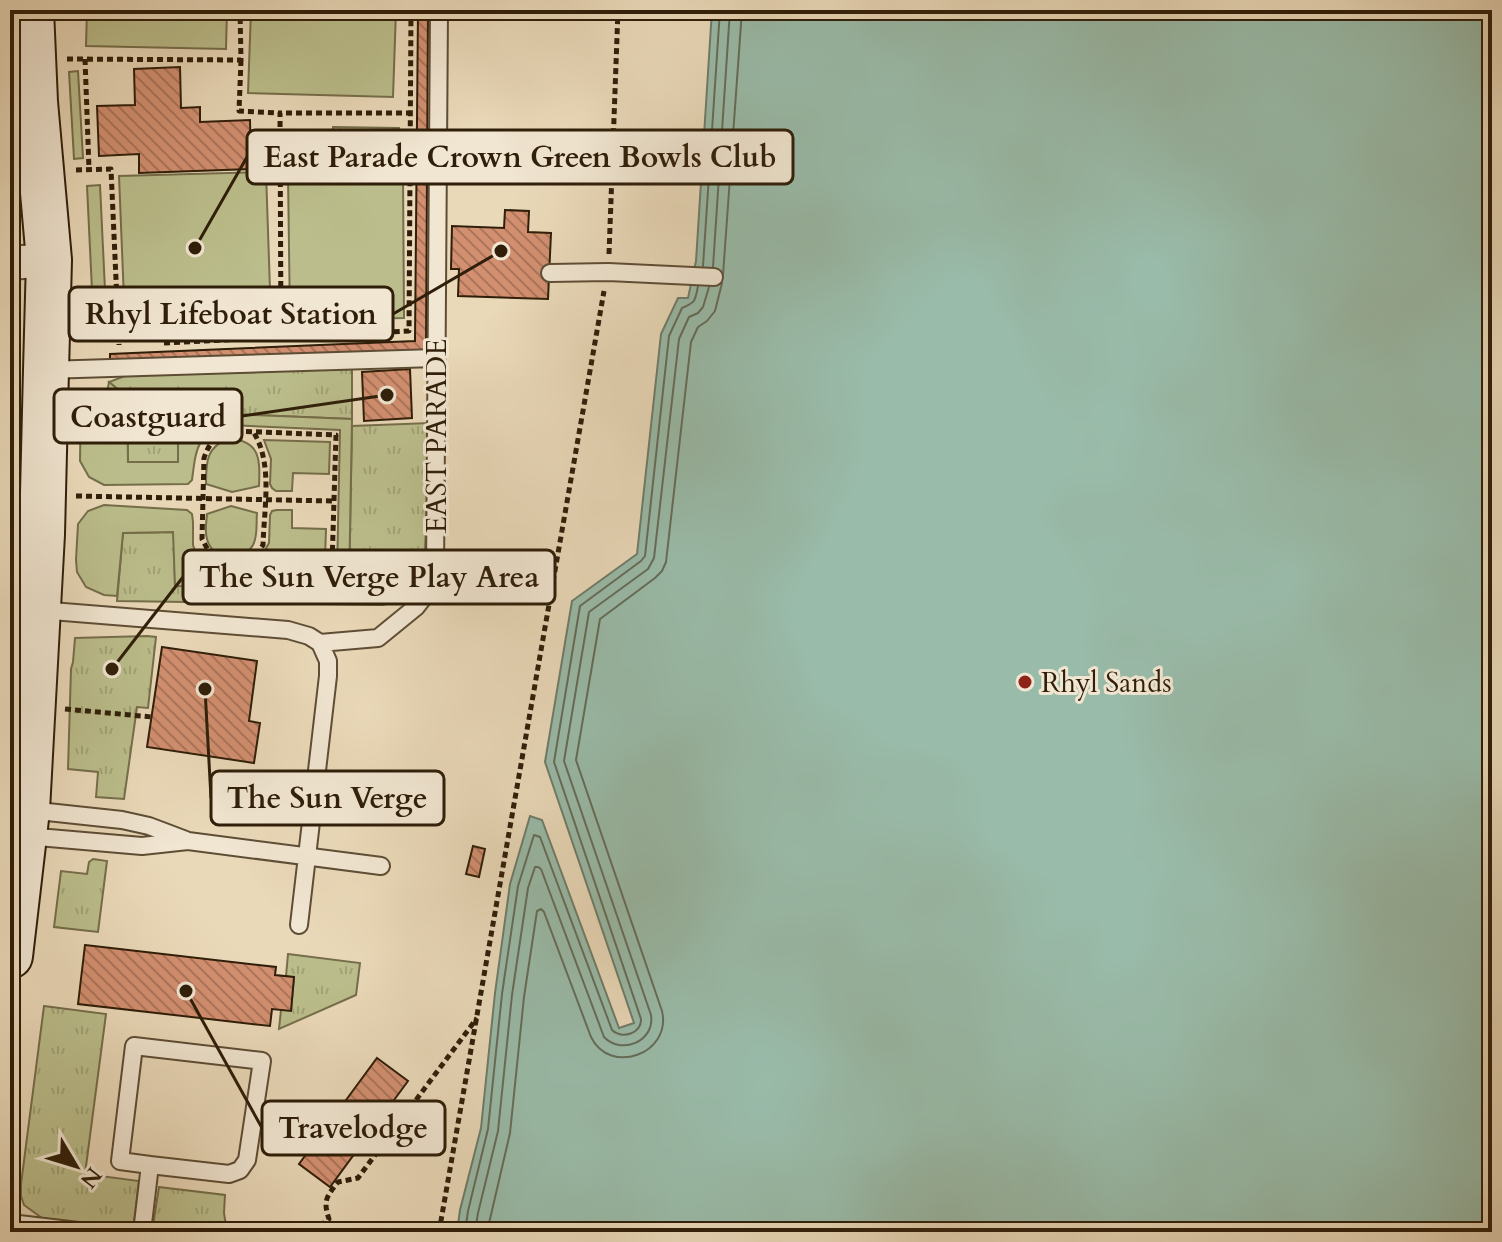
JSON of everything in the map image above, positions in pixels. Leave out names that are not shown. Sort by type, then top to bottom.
[{"type":"main road","points":[[10,956],[33,706],[46,370],[29,261],[41,170],[22,103],[33,58],[31,10]]},
{"type":"lane","name":"EAST PARADE","points":[[38,610],[288,630],[320,643],[378,638],[416,607],[430,589],[435,574],[439,10]]},
{"type":"lane","points":[[550,273],[608,272],[714,277]]},
{"type":"lane","points":[[46,370],[436,358]]},
{"type":"lane","points":[[299,925],[328,676],[328,661],[320,643]]},
{"type":"lane","points":[[21,818],[122,820],[149,826],[188,841]]},
{"type":"lane","points":[[21,818],[142,846],[188,841],[381,866]]},
{"type":"lane","points":[[134,1046],[262,1061],[247,1160],[240,1170],[229,1174],[150,1165],[120,1161],[134,1046]]},
{"type":"lane","points":[[142,1232],[150,1165]]},
{"type":"lane","points":[[10,1223],[87,1232]]},
{"type":"path","points":[[240,10],[239,111],[410,113]]},
{"type":"path","points":[[163,343],[409,331],[411,10]]},
{"type":"path","points":[[439,1232],[608,272],[618,10]]},
{"type":"path","points":[[33,58],[241,60]]},
{"type":"path","points":[[85,59],[89,169]]},
{"type":"path","points":[[280,113],[281,337]]},
{"type":"path","points":[[281,167],[410,165]]},
{"type":"path","points":[[41,170],[111,169],[119,345]]},
{"type":"path","points":[[106,345],[133,344]]},
{"type":"path","points":[[236,431],[336,435],[332,565],[221,561],[209,552],[202,539],[203,499],[204,458],[208,446],[220,436],[236,431]]},
{"type":"path","points":[[244,562],[256,555],[263,545],[266,463],[261,444],[253,432]]},
{"type":"path","points":[[43,496],[334,501]]},
{"type":"path","points":[[33,706],[152,717]]},
{"type":"path","points":[[312,1232],[329,1219],[324,1206],[333,1188],[338,1182],[358,1178],[477,1017]]},
{"type":"green space","points":[[87,10],[227,10],[226,49],[86,46]]},
{"type":"green space","points":[[251,10],[396,10],[393,97],[248,93]]},
{"type":"green space","points":[[78,71],[83,158],[74,159],[69,72]]},
{"type":"green space","points":[[333,127],[399,128],[398,159],[333,159]]},
{"type":"green space","points":[[266,172],[271,319],[125,324],[119,176]]},
{"type":"green space","points":[[403,173],[404,318],[290,320],[288,175]]},
{"type":"green space","points":[[100,185],[107,332],[94,332],[87,186]]},
{"type":"green space","points":[[352,369],[352,419],[178,412],[178,462],[128,462],[127,397],[109,382],[130,374]]},
{"type":"green space","points":[[109,382],[127,397],[128,462],[178,462],[178,412],[352,419],[349,587],[175,586],[173,532],[123,533],[117,596],[104,595],[86,587],[77,572],[78,524],[88,511],[104,505],[187,510],[192,514],[196,554],[210,567],[221,571],[337,573],[340,430],[229,425],[218,428],[204,438],[197,452],[192,480],[188,484],[104,485],[89,477],[80,461],[81,391],[107,392]]},
{"type":"green space","points":[[430,423],[424,577],[406,578],[407,597],[383,605],[117,601],[123,533],[174,532],[175,586],[349,586],[352,426]]},
{"type":"green space","points":[[229,439],[240,440],[253,448],[258,460],[259,486],[232,492],[206,484],[209,456],[216,446]]},
{"type":"green space","points":[[264,440],[330,442],[329,474],[293,473],[292,491],[276,491],[270,484],[271,459]]},
{"type":"green space","points":[[231,506],[257,513],[253,545],[244,554],[232,558],[214,551],[208,542],[206,530],[207,514]]},
{"type":"green space","points":[[277,510],[292,510],[292,528],[326,529],[325,559],[261,557],[269,543],[270,515]]},
{"type":"green space","points":[[156,637],[148,708],[137,707],[124,799],[96,797],[98,772],[68,769],[75,638]]},
{"type":"green space","points":[[93,859],[107,861],[98,932],[54,927],[61,871],[87,874],[89,862]]},
{"type":"green space","points":[[288,954],[360,963],[356,995],[279,1029],[281,1010],[291,1010],[294,978],[286,976]]},
{"type":"green space","points":[[44,1006],[106,1014],[85,1174],[139,1181],[133,1230],[42,1218],[24,1205],[21,1184]]},
{"type":"green space","points":[[159,1187],[225,1195],[227,1232],[152,1232]]},
{"type":"water","name":"Rhyl Sands","points":[[712,10],[1492,10],[1492,1232],[457,1232],[481,1128],[510,884],[530,816],[542,820],[619,1028],[634,1023],[545,762],[572,601],[637,554],[661,334],[678,298],[688,298],[696,261]]},
{"type":"building","points":[[418,10],[428,10],[426,351],[110,363],[110,354],[415,341]]},
{"type":"building","points":[[180,67],[181,108],[200,107],[200,122],[250,120],[251,169],[139,173],[139,154],[99,156],[97,106],[135,105],[134,69]]},
{"type":"building","points":[[505,210],[529,211],[528,232],[551,233],[548,299],[458,296],[459,269],[451,269],[452,226],[504,228]]},
{"type":"building","points":[[410,369],[412,418],[364,421],[362,372]]},
{"type":"building","points":[[162,647],[257,661],[249,721],[260,723],[254,763],[147,747]]},
{"type":"building","points":[[473,846],[485,849],[479,877],[466,874]]},
{"type":"building","points":[[85,945],[276,967],[275,975],[294,977],[291,1011],[272,1009],[270,1026],[78,1004]]},
{"type":"building","points":[[377,1058],[408,1081],[330,1187],[299,1164]]},
{"type":"place","name":"East Parade Crown Green Bowls Club","points":[[195,248]]},
{"type":"place","name":"Rhyl Lifeboat Station","points":[[501,251]]},
{"type":"place","name":"Coastguard","points":[[387,395]]},
{"type":"place","name":"The Sun Verge Play Area","points":[[112,669]]},
{"type":"place","name":"Rhyl Sands","points":[[1025,682]]},
{"type":"place","name":"The Sun Verge","points":[[205,689]]},
{"type":"place","name":"Travelodge","points":[[186,991]]}]
